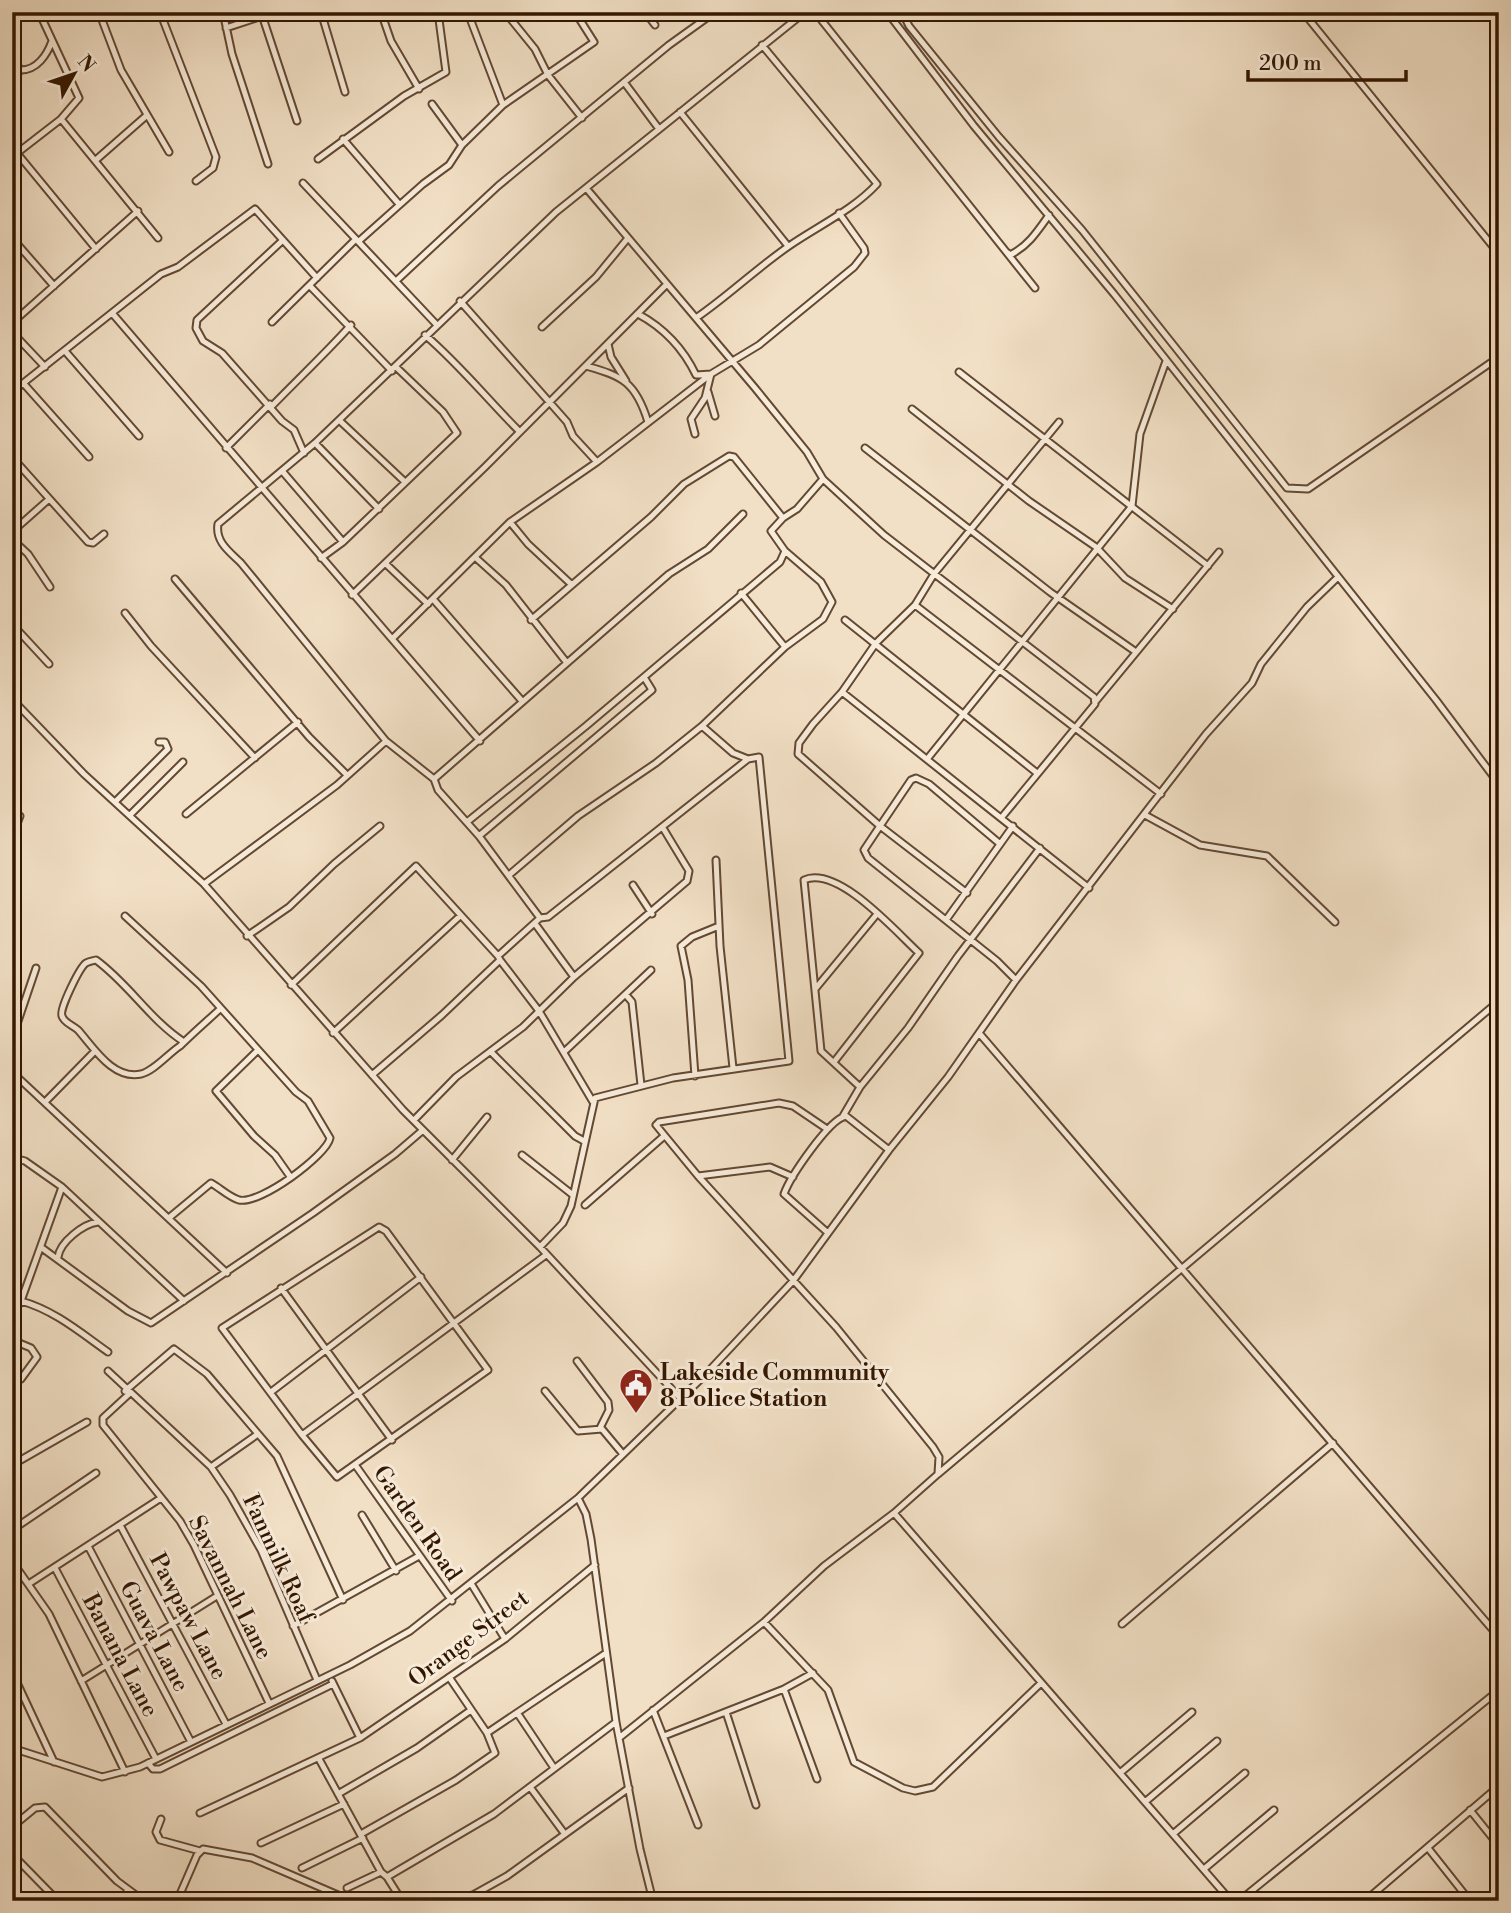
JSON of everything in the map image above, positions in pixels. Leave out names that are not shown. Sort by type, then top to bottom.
[{"type":"street","points":[[15,155],[61,119],[79,98],[39,12]]},
{"type":"street","points":[[99,12],[114,54],[146,117],[169,152]]},
{"type":"street","points":[[223,12],[268,164]]},
{"type":"street","points":[[226,28],[263,18],[274,12]]},
{"type":"street","points":[[321,12],[345,92]]},
{"type":"street","points":[[381,12],[391,41],[419,89]]},
{"type":"street","points":[[318,159],[404,96],[446,72],[438,12]]},
{"type":"street","points":[[505,12],[535,49],[548,75],[582,118]]},
{"type":"street","points":[[272,322],[358,240],[449,165],[462,145],[503,105],[594,42],[575,12]]},
{"type":"street","points":[[645,12],[655,25]]},
{"type":"street","points":[[396,281],[498,186],[624,82],[715,12]]},
{"type":"street","points":[[540,918],[479,836],[438,790],[434,779],[386,741],[218,537],[218,524],[315,443],[548,219],[805,12]]},
{"type":"street","points":[[815,12],[1010,256],[1032,239],[1049,215]]},
{"type":"street","points":[[887,12],[974,126],[1049,215],[1436,700],[1499,784]]},
{"type":"street","points":[[902,12],[909,26],[991,127],[1097,249],[1287,488],[1308,489],[1499,357]]},
{"type":"street","points":[[1303,12],[1499,254]]},
{"type":"street","points":[[162,13],[216,157],[213,168],[196,181]]},
{"type":"street","points":[[263,18],[297,121]]},
{"type":"street","points":[[471,21],[503,105]]},
{"type":"street","points":[[12,79],[20,70],[28,70],[41,61],[52,41]]},
{"type":"street","points":[[696,318],[716,306],[788,246],[877,184],[762,45]]},
{"type":"street","points":[[12,59],[20,70]]},
{"type":"street","points":[[624,82],[659,129]]},
{"type":"street","points":[[432,104],[462,145]]},
{"type":"street","points":[[680,112],[788,246]]},
{"type":"street","points":[[96,159],[146,117]]},
{"type":"street","points":[[61,119],[158,238]]},
{"type":"street","points":[[343,139],[399,204]]},
{"type":"street","points":[[12,147],[15,155],[96,249]]},
{"type":"street","points":[[303,183],[436,324]]},
{"type":"street","points":[[586,188],[807,452],[823,479],[884,535],[1096,701]]},
{"type":"street","points":[[12,392],[161,274],[178,267],[255,209],[317,278]]},
{"type":"street","points":[[12,323],[138,211]]},
{"type":"street","points":[[391,639],[510,522],[597,462],[711,374],[758,345],[863,258],[864,248],[839,213]]},
{"type":"street","points":[[12,238],[54,286]]},
{"type":"street","points":[[542,327],[591,282],[628,238]]},
{"type":"street","points":[[283,240],[196,323],[203,341],[222,353],[271,405],[282,421],[294,430],[304,453]]},
{"type":"street","points":[[1006,251],[1035,288]]},
{"type":"street","points":[[352,594],[386,564],[667,284]]},
{"type":"street","points":[[310,286],[394,369],[443,412],[457,433],[379,509],[321,558]]},
{"type":"street","points":[[460,301],[567,422],[573,436],[597,462]]},
{"type":"street","points":[[112,313],[480,741]]},
{"type":"street","points":[[638,314],[654,323],[684,352],[696,375],[711,374]]},
{"type":"street","points":[[226,448],[304,372],[319,361],[351,325]]},
{"type":"street","points":[[12,332],[45,367]]},
{"type":"street","points":[[425,335],[470,375],[490,402],[519,431]]},
{"type":"street","points":[[608,344],[611,357],[640,401],[648,422]]},
{"type":"street","points":[[65,351],[139,436]]},
{"type":"street","points":[[928,758],[1059,598],[1096,547],[1132,506],[1140,434],[1166,361]]},
{"type":"street","points":[[586,366],[617,374],[626,382]]},
{"type":"street","points":[[959,372],[1208,566]]},
{"type":"street","points":[[695,434],[691,419],[708,389],[711,374]]},
{"type":"street","points":[[23,384],[89,457]]},
{"type":"street","points":[[708,389],[715,415]]},
{"type":"street","points":[[912,409],[1096,547],[1125,578],[1173,609]]},
{"type":"street","points":[[339,420],[405,482]]},
{"type":"street","points":[[967,892],[880,826],[798,754],[799,743],[842,692],[876,643],[915,605],[934,574],[1059,422]]},
{"type":"street","points":[[315,443],[379,509]]},
{"type":"street","points":[[866,448],[1059,598],[1136,652]]},
{"type":"street","points":[[531,620],[652,517],[684,484],[729,456],[734,457],[783,518]]},
{"type":"street","points":[[12,457],[88,542],[93,543],[104,534]]},
{"type":"street","points":[[283,472],[343,542]]},
{"type":"street","points":[[509,875],[578,816],[656,763],[702,726],[785,647],[822,619],[832,602],[821,582],[785,551],[771,531],[783,518],[797,509],[823,479]]},
{"type":"street","points":[[12,532],[48,500]]},
{"type":"street","points":[[434,779],[669,574],[708,549],[743,514]]},
{"type":"street","points":[[510,522],[528,544],[572,585]]},
{"type":"street","points":[[12,539],[29,554],[50,587]]},
{"type":"street","points":[[467,822],[780,562],[785,551]]},
{"type":"street","points":[[1002,817],[1219,552]]},
{"type":"street","points":[[476,558],[506,585],[531,620],[568,663]]},
{"type":"street","points":[[386,564],[431,601],[522,701]]},
{"type":"street","points":[[12,1748],[102,1776],[125,1772],[148,1763],[393,1642],[452,1601],[578,1498],[730,1349],[793,1281],[979,1033],[1016,979],[1206,734],[1252,683],[1264,660],[1337,578]]},
{"type":"street","points":[[175,579],[346,774]]},
{"type":"street","points":[[741,593],[785,647]]},
{"type":"street","points":[[915,605],[1161,794]]},
{"type":"street","points":[[125,613],[151,646],[255,758]]},
{"type":"street","points":[[845,620],[1037,773]]},
{"type":"street","points":[[12,624],[49,664]]},
{"type":"street","points":[[479,836],[652,690],[644,677]]},
{"type":"street","points":[[842,692],[1089,888]]},
{"type":"street","points":[[12,699],[204,884],[333,1033],[452,1160],[540,1247],[680,1398]]},
{"type":"street","points":[[186,814],[298,722]]},
{"type":"street","points":[[702,726],[733,753],[748,759]]},
{"type":"street","points":[[204,884],[337,785],[346,774],[386,741]]},
{"type":"street","points":[[116,801],[168,749],[165,742],[159,742]]},
{"type":"street","points":[[540,918],[548,917],[748,759],[755,755],[761,759],[789,1061],[733,1068],[600,1095],[593,1102],[573,1195],[563,1223],[540,1247]]},
{"type":"street","points":[[130,815],[183,761]]},
{"type":"street","points":[[999,843],[929,784],[916,778],[911,780],[864,850],[868,858],[1016,979]]},
{"type":"street","points":[[1145,815],[1200,845],[1267,856],[1335,922]]},
{"type":"street","points":[[12,837],[20,816]]},
{"type":"street","points":[[247,936],[289,907],[334,864],[380,826]]},
{"type":"street","points":[[946,920],[1013,826]]},
{"type":"street","points":[[414,1120],[456,1077],[491,1052],[574,977],[652,914],[689,876],[663,828]]},
{"type":"street","points":[[828,1233],[784,1194],[793,1177],[827,1129],[843,1116],[860,1087],[908,1028],[1040,848]]},
{"type":"street","points":[[716,860],[719,926],[733,1068]]},
{"type":"street","points":[[291,985],[416,866],[499,958],[539,1011],[593,1102]]},
{"type":"street","points":[[834,1062],[919,953],[877,914],[827,879],[812,876],[804,880],[821,1051],[860,1087]]},
{"type":"street","points":[[633,885],[652,914]]},
{"type":"street","points":[[816,988],[877,914]]},
{"type":"street","points":[[125,916],[161,947],[308,1101],[330,1138],[322,1154],[289,1175],[279,1188],[250,1200],[240,1200],[208,1184],[170,1217]]},
{"type":"street","points":[[333,1033],[460,916]]},
{"type":"street","points":[[372,1075],[442,1016],[536,925],[540,918]]},
{"type":"street","points":[[536,925],[574,977]]},
{"type":"street","points":[[695,1076],[688,979],[680,953],[681,946],[692,937],[719,926]]},
{"type":"street","points":[[184,1042],[152,1018],[139,1000],[96,960],[88,961],[82,967],[61,1013],[95,1051],[122,1073],[145,1073],[184,1042],[220,1009]]},
{"type":"street","points":[[12,1039],[36,968]]},
{"type":"street","points":[[564,1052],[651,970]]},
{"type":"street","points":[[626,995],[632,1002],[641,1085]]},
{"type":"street","points":[[619,1738],[764,1622],[824,1566],[894,1513],[1499,1001]]},
{"type":"street","points":[[979,1033],[1499,1637]]},
{"type":"street","points":[[258,1050],[216,1091],[254,1136],[275,1155],[289,1175]]},
{"type":"street","points":[[46,1101],[95,1051]]},
{"type":"street","points":[[491,1052],[575,1136],[584,1141]]},
{"type":"street","points":[[12,1072],[227,1273]]},
{"type":"street","points":[[827,1129],[793,1106],[779,1102],[659,1122],[656,1125],[663,1137],[836,1327],[933,1447],[939,1457],[938,1474]]},
{"type":"street","points":[[843,1116],[889,1150]]},
{"type":"street","points":[[452,1160],[487,1117]]},
{"type":"street","points":[[42,1248],[147,1323],[162,1317],[227,1273],[395,1154],[423,1130]]},
{"type":"street","points":[[585,1205],[663,1137]]},
{"type":"street","points":[[522,1154],[573,1195]]},
{"type":"street","points":[[12,1161],[14,1158],[25,1161],[62,1186],[184,1301]]},
{"type":"street","points":[[698,1176],[769,1167],[793,1177]]},
{"type":"street","points":[[12,1314],[21,1301],[42,1248],[43,1234],[62,1186]]},
{"type":"street","points":[[58,1257],[60,1247],[87,1223],[98,1222]]},
{"type":"street","points":[[379,1227],[386,1231],[456,1324],[485,1363],[488,1370],[485,1374],[337,1477],[222,1328],[379,1227]]},
{"type":"street","points":[[302,1435],[546,1255]]},
{"type":"street","points":[[271,1392],[421,1277]]},
{"type":"street","points":[[281,1288],[392,1440]]},
{"type":"street","points":[[21,1301],[57,1317],[108,1352]]},
{"type":"street","points":[[12,1339],[31,1348],[37,1357],[21,1379],[12,1381]]},
{"type":"street","points":[[127,1393],[169,1351],[178,1350],[207,1374],[276,1456],[294,1489],[343,1600]]},
{"type":"street","points":[[578,1361],[609,1406],[600,1428]]},
{"type":"street","name":"Fanmilk Roaf","points":[[108,1371],[127,1393],[211,1468],[245,1518],[317,1680]]},
{"type":"street","points":[[545,1391],[578,1432],[600,1428]]},
{"type":"street","name":"Savannah Lane","points":[[127,1393],[103,1418],[103,1425],[161,1498],[194,1545],[269,1703]]},
{"type":"street","points":[[12,1465],[87,1422]]},
{"type":"street","points":[[600,1428],[622,1453]]},
{"type":"street","points":[[211,1468],[258,1434]]},
{"type":"street","points":[[1122,1624],[1333,1443]]},
{"type":"street","name":"Garden Road","points":[[356,1466],[452,1601]]},
{"type":"street","points":[[12,1530],[96,1473]]},
{"type":"street","points":[[30,1583],[161,1498]]},
{"type":"street","points":[[578,1498],[586,1514],[616,1722],[653,1901]]},
{"type":"street","points":[[894,1513],[1231,1901]]},
{"type":"street","points":[[362,1515],[397,1571]]},
{"type":"street","name":"Pawpaw Lane","points":[[120,1525],[226,1724]]},
{"type":"street","name":"Guava Lane","points":[[88,1546],[191,1741]]},
{"type":"street","points":[[293,1626],[397,1571],[419,1556]]},
{"type":"street","points":[[12,1561],[30,1583],[125,1772]]},
{"type":"street","name":"Orange Street","points":[[200,1813],[360,1738],[505,1639],[595,1565]]},
{"type":"street","name":"Banana Lane","points":[[55,1568],[156,1759]]},
{"type":"street","points":[[472,1585],[505,1639]]},
{"type":"street","points":[[81,1681],[217,1595]]},
{"type":"street","points":[[764,1622],[813,1673],[834,1701],[854,1762],[887,1783],[915,1791],[933,1787],[1041,1683]]},
{"type":"street","points":[[487,1733],[606,1653]]},
{"type":"street","points":[[12,1672],[54,1762]]},
{"type":"street","points":[[664,1736],[784,1689],[813,1673]]},
{"type":"street","points":[[329,1675],[360,1738]]},
{"type":"street","points":[[302,1868],[456,1780],[495,1753],[487,1733],[449,1677]]},
{"type":"street","points":[[148,1763],[153,1769],[160,1769],[333,1684]]},
{"type":"street","points":[[784,1689],[817,1779]]},
{"type":"street","points":[[1239,1901],[1499,1690]]},
{"type":"street","points":[[338,1794],[417,1748],[471,1710]]},
{"type":"street","points":[[653,1710],[698,1825]]},
{"type":"street","points":[[726,1712],[756,1805]]},
{"type":"street","points":[[1120,1773],[1192,1712]]},
{"type":"street","points":[[518,1714],[554,1768]]},
{"type":"street","points":[[387,1877],[494,1814],[616,1722]]},
{"type":"street","points":[[1145,1802],[1217,1741]]},
{"type":"street","points":[[319,1759],[381,1872],[402,1901]]},
{"type":"street","points":[[1173,1834],[1245,1773]]},
{"type":"street","points":[[1365,1901],[1499,1786]]},
{"type":"street","points":[[530,1787],[564,1833]]},
{"type":"street","points":[[446,1901],[465,1898],[488,1887],[629,1788]]},
{"type":"street","points":[[261,1843],[344,1804]]},
{"type":"street","points":[[12,1827],[35,1808],[45,1807],[128,1891],[144,1901]]},
{"type":"street","points":[[1204,1869],[1274,1810]]},
{"type":"street","points":[[1469,1810],[1499,1846]]},
{"type":"street","points":[[161,1819],[156,1832],[160,1840],[200,1851],[252,1858],[352,1901]]},
{"type":"street","points":[[1428,1848],[1469,1901]]},
{"type":"street","points":[[177,1901],[200,1851]]},
{"type":"street","points":[[12,1854],[58,1901]]},
{"type":"street","points":[[347,1888],[381,1872]]},
{"type":"street","points":[[117,1900],[128,1891]]},
{"type":"street","points":[[1373,1894],[1378,1901]]},
{"type":"place","name":"Lakeside Community 8 Police Station","points":[[636,1415]]}]
